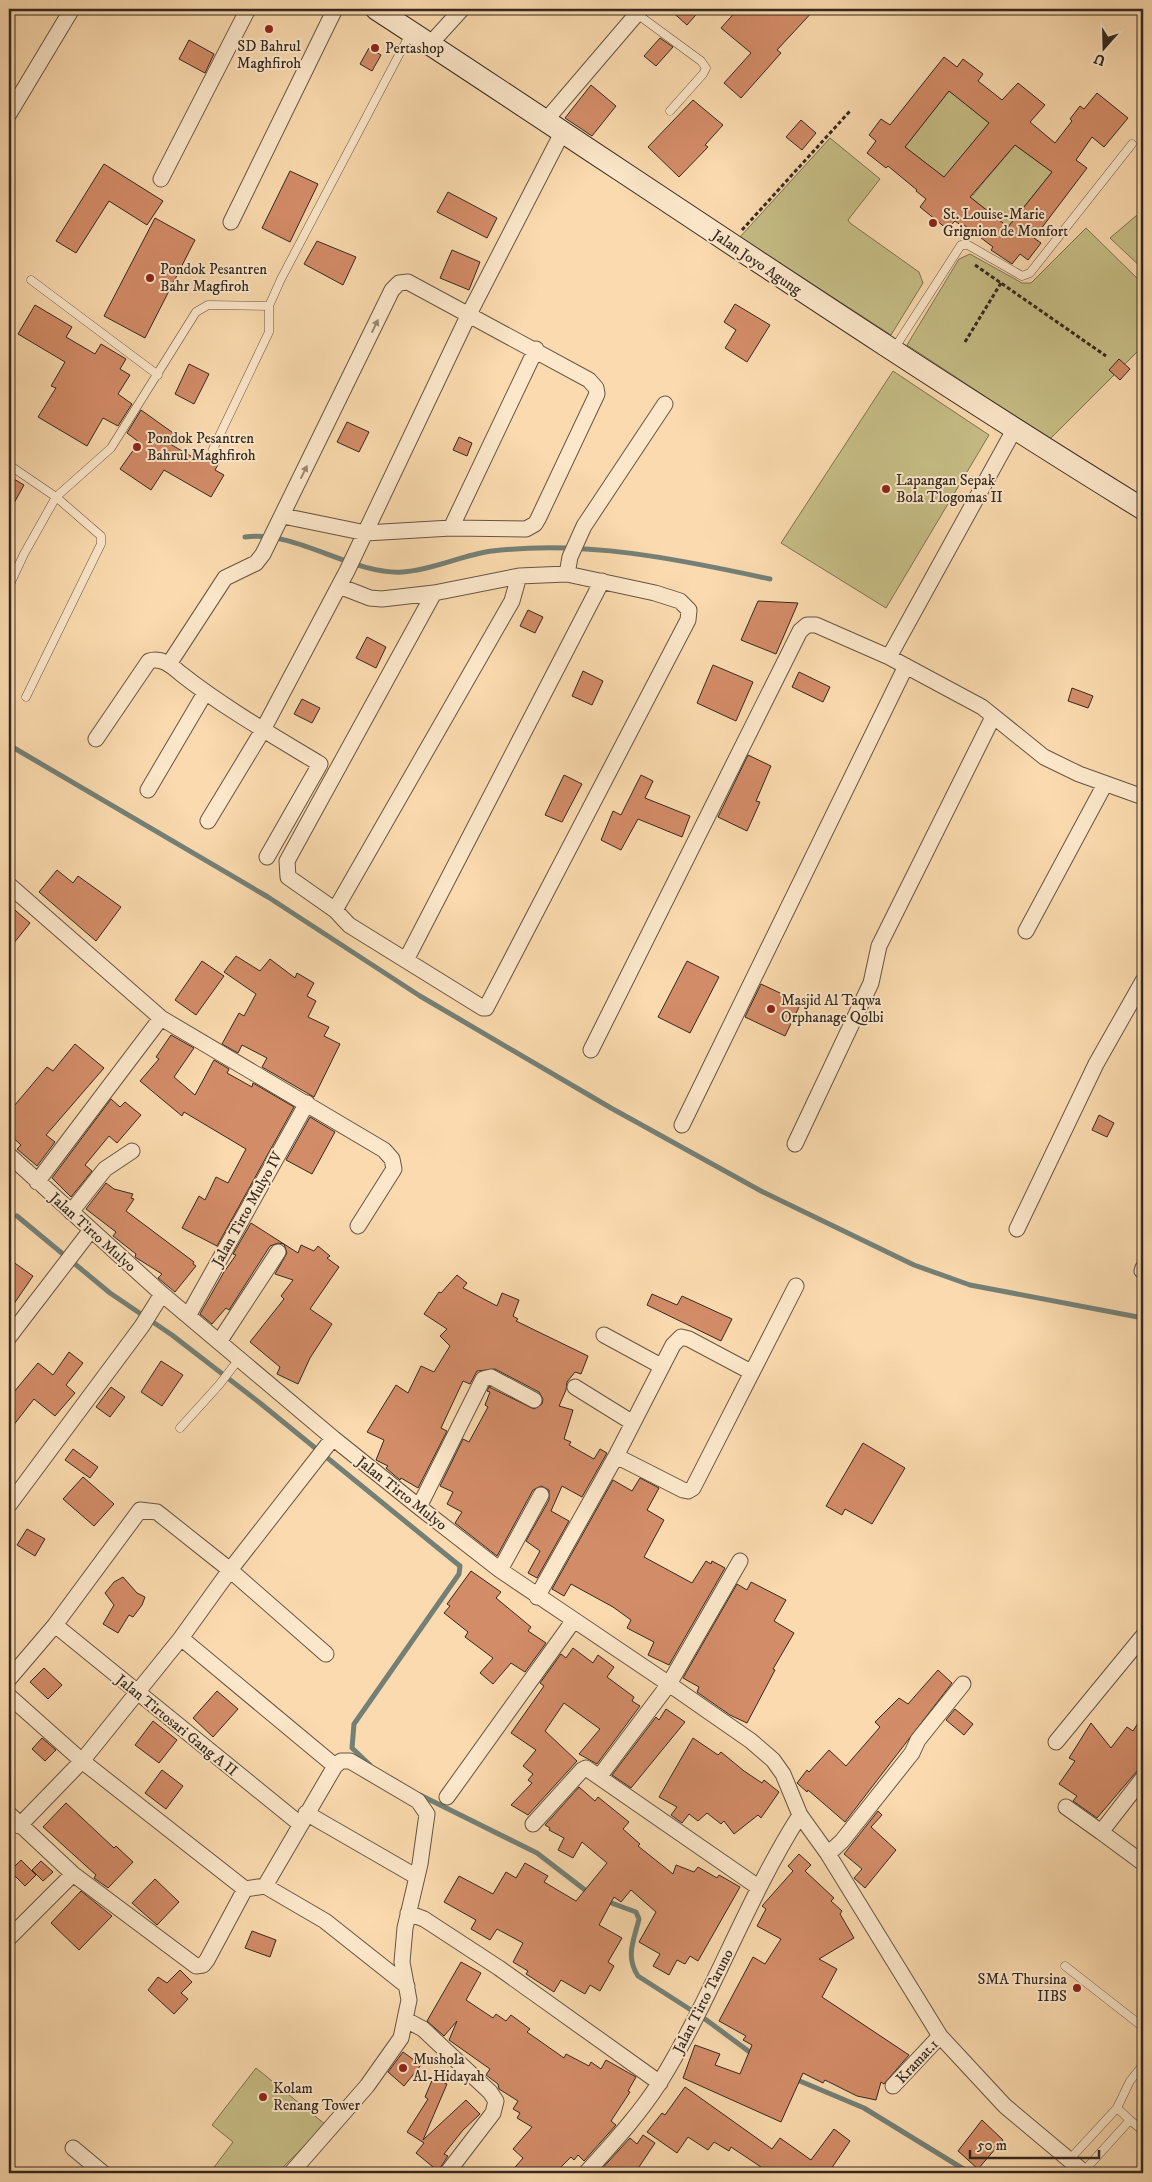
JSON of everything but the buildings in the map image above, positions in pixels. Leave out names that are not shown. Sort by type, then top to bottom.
[{"type":"main road","name":"Jalan Joyo Agung","points":[[376,9],[555,125],[892,352],[1143,510]]},
{"type":"street","points":[[9,114],[72,9]]},
{"type":"street","points":[[161,179],[248,9]]},
{"type":"street","points":[[231,222],[335,9]]},
{"type":"street","points":[[431,43],[462,9]]},
{"type":"street","points":[[208,820],[264,727],[366,533],[555,125],[639,11]]},
{"type":"street","points":[[169,664],[225,578],[256,563],[263,554],[399,283],[408,282],[536,349],[588,380],[596,388],[597,394],[538,519],[535,524],[526,529],[451,528],[366,533],[283,516]]},
{"type":"street","points":[[451,528],[536,349]]},
{"type":"street","points":[[567,574],[570,557],[584,526],[665,404]]},
{"type":"street","points":[[889,658],[1014,430]]},
{"type":"street","points":[[339,586],[370,598],[434,592],[519,576],[567,574],[680,601],[689,610],[688,620],[486,1008],[483,1008],[348,925],[335,910],[288,878],[287,861],[434,592]]},
{"type":"street","points":[[335,910],[512,601],[519,576]]},
{"type":"street","points":[[406,960],[602,581]]},
{"type":"street","points":[[591,1050],[800,631],[807,625],[816,625],[889,658],[982,707],[1044,757],[1105,784],[1143,797]]},
{"type":"street","points":[[96,739],[149,661],[154,659],[169,664],[205,692],[264,727],[320,764],[267,857]]},
{"type":"street","points":[[682,1125],[906,666]]},
{"type":"street","points":[[148,790],[205,692]]},
{"type":"street","points":[[795,1144],[872,982],[879,946],[993,716]]},
{"type":"street","points":[[1026,931],[1105,784]]},
{"type":"street","points":[[9,885],[160,1018],[308,1103],[384,1150],[392,1159],[394,1169],[358,1226]]},
{"type":"street","points":[[1017,1229],[1096,1064],[1143,981]]},
{"type":"street","points":[[37,1182],[160,1018]]},
{"type":"street","name":"Jalan Tirto Mulyo IV","points":[[188,1316],[308,1103]]},
{"type":"street","points":[[71,1212],[105,1170],[132,1151]]},
{"type":"street","name":"Jalan Tirto Mulyo","points":[[9,1155],[90,1230],[219,1342],[235,1364],[326,1449],[419,1507],[537,1597],[669,1684],[751,1741],[773,1760],[783,1774],[800,1815],[828,1854],[940,2036],[1005,2106],[1077,2169]]},
{"type":"street","points":[[9,1337],[90,1230]]},
{"type":"street","points":[[219,1342],[278,1252]]},
{"type":"street","points":[[616,1456],[683,1490],[688,1491],[693,1488],[796,1286]]},
{"type":"street","points":[[9,1505],[142,1326],[162,1294]]},
{"type":"street","points":[[604,1335],[661,1366]]},
{"type":"street","points":[[537,1597],[616,1456],[672,1346],[681,1337],[689,1339],[752,1372]]},
{"type":"street","points":[[419,1507],[483,1379],[491,1377],[534,1400]]},
{"type":"street","points":[[575,1387],[633,1423]]},
{"type":"street","points":[[19,1826],[82,1761],[181,1638],[230,1570],[326,1449]]},
{"type":"street","points":[[500,1570],[541,1495]]},
{"type":"street","points":[[9,1678],[55,1625],[140,1510],[157,1512],[230,1570],[326,1654]]},
{"type":"street","points":[[599,1777],[669,1684],[740,1561]]},
{"type":"street","points":[[447,1797],[574,1620]]},
{"type":"street","name":"Jalan Tirtosari Gang A II","points":[[55,1625],[137,1693],[303,1819],[417,1877]]},
{"type":"street","points":[[1056,1742],[1143,1636]]},
{"type":"street","points":[[181,1638],[335,1766]]},
{"type":"street","points":[[828,1854],[842,1841],[912,1754],[918,1740],[963,1684]]},
{"type":"street","points":[[9,1696],[82,1761],[245,1889],[265,1886],[325,1921],[407,1986]]},
{"type":"street","points":[[265,1886],[335,1766],[341,1761],[350,1761],[422,1805],[427,1814],[427,1823],[417,1877],[416,1916],[402,1962],[413,2023],[490,2092],[496,2101],[493,2113],[446,2173]]},
{"type":"street","points":[[533,1824],[582,1770],[586,1768],[758,1887]]},
{"type":"street","points":[[1100,1832],[1143,1778]]},
{"type":"street","points":[[1066,1807],[1143,1863]]},
{"type":"street","points":[[9,1814],[19,1826],[73,1874],[196,1966],[203,1966],[207,1960],[245,1889]]},
{"type":"street","name":"Jalan Tirto Taruno","points":[[586,2173],[626,2128],[660,2082],[697,2013],[758,1887],[800,1815]]},
{"type":"street","points":[[9,1938],[73,1874]]},
{"type":"street","points":[[416,1916],[498,1968],[660,2082]]},
{"type":"street","points":[[291,2173],[331,2129],[392,2053],[413,2023]]},
{"type":"street","name":"Kramat.1","points":[[893,2086],[940,2036]]},
{"type":"street","points":[[73,2148],[103,2173]]},
{"type":"lane","points":[[639,11],[701,61],[706,68],[703,74],[670,111]]},
{"type":"lane","points":[[213,449],[269,332],[269,306],[281,279],[411,32]]},
{"type":"lane","points":[[892,352],[961,245],[968,246],[1022,276],[1030,273],[1132,144]]},
{"type":"lane","points":[[30,280],[158,376]]},
{"type":"lane","points":[[9,586],[24,554],[56,497],[111,448],[158,376],[196,312],[208,305],[269,306]]},
{"type":"lane","points":[[9,465],[56,497],[101,536],[101,544],[26,697]]},
{"type":"lane","points":[[180,1428],[235,1364]]},
{"type":"lane","points":[[1065,1966],[1143,2027]]},
{"type":"lane","points":[[1077,2169],[1118,2108],[1130,2082],[1143,2065]]},
{"type":"lane","points":[[1118,2108],[1143,2131]]},
{"type":"lane","points":[[1077,2169],[1130,2120]]},
{"type":"path","points":[[730,244],[773,193],[850,111]]},
{"type":"path","points":[[956,252],[1106,356]]},
{"type":"path","points":[[965,342],[1001,283]]},
{"type":"shaded area","points":[[949,91],[989,123],[947,174],[950,182],[905,147]]},
{"type":"shaded area","points":[[830,138],[880,179],[848,220],[919,272],[923,283],[891,335],[740,237]]},
{"type":"shaded area","points":[[1015,145],[1052,172],[1008,227],[965,193],[967,191],[973,195]]},
{"type":"shaded area","points":[[1143,210],[1143,269],[1110,238]]},
{"type":"shaded area","points":[[1086,228],[1143,284],[1143,346],[1050,439],[907,345],[959,259],[970,254],[1022,283],[1031,283]]},
{"type":"shaded area","name":"Lapangan Sepak Bola Tlogomas II","points":[[893,371],[989,435],[886,608],[781,543]]},
{"type":"shaded area","name":"Kolam Renang Tower","points":[[256,2068],[326,2125],[277,2173],[217,2173],[212,2170],[233,2142],[212,2125]]},
{"type":"waterway","points":[[245,537],[265,537],[284,540],[364,567],[384,571],[414,571],[492,551],[562,548],[632,553],[666,558],[770,579]]},
{"type":"waterway","points":[[9,745],[268,897],[420,996],[611,1108],[763,1192],[914,1265],[970,1285],[1143,1318]]},
{"type":"waterway","points":[[17,1216],[110,1293],[172,1335],[260,1403],[460,1566],[459,1574],[354,1724],[352,1748],[370,1765]]},
{"type":"waterway","points":[[420,1795],[537,1853],[589,1893]]},
{"type":"waterway","points":[[606,1901],[636,1912],[639,1919],[631,1955],[634,1969],[638,1976],[705,2019],[755,2056]]},
{"type":"waterway","points":[[795,2079],[864,2108],[970,2173]]},
{"type":"place","name":"SD Bahrul Maghfiroh","points":[[269,29]]},
{"type":"place","name":"Pertashop","points":[[375,48]]},
{"type":"place","name":"St. Louise-Marie Grignion de Monfort","points":[[933,223]]},
{"type":"place","name":"Pondok Pesantren Bahr Magfiroh","points":[[150,278]]},
{"type":"place","name":"Pondok Pesantren Bahrul Maghfiroh","points":[[137,447]]},
{"type":"place","name":"Lapangan Sepak Bola Tlogomas II","points":[[886,489]]},
{"type":"place","name":"Masjid Al Taqwa Orphanage Qolbi","points":[[771,1009]]},
{"type":"place","name":"SMA Thursina IIBS","points":[[1077,1988]]},
{"type":"place","name":"Mushola Al-Hidayah","points":[[403,2068]]},
{"type":"place","name":"Kolam Renang Tower","points":[[263,2097]]}]
